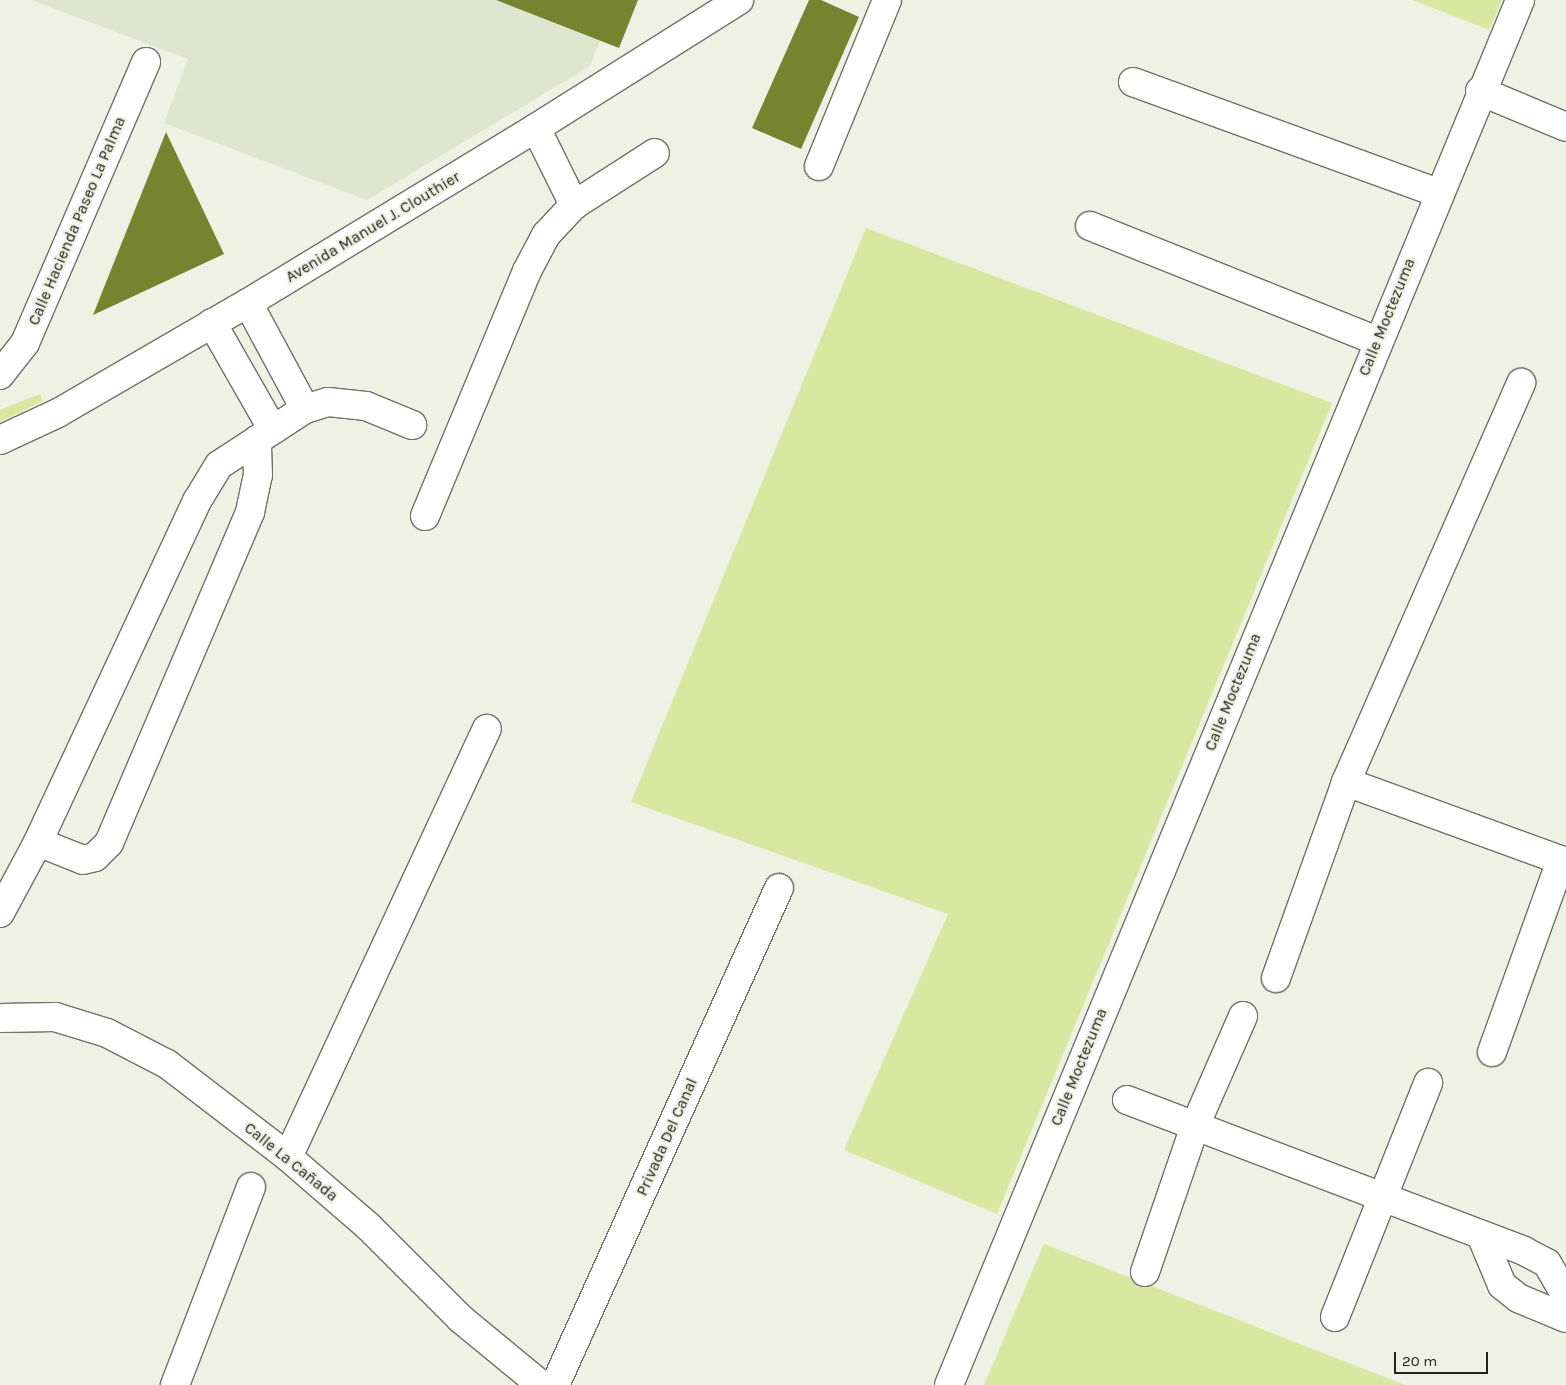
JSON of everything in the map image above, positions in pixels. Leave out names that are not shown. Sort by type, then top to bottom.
[{"type":"street","name":"Avenida Manuel J. Clouthier","points":[[0,440],[58,413],[248,303],[536,128],[739,0]]},
{"type":"street","points":[[818,166],[887,0]]},
{"type":"street","name":"Calle Moctezuma","points":[[948,1385],[1438,192],[1520,0]]},
{"type":"street","name":"Calle Hacienda Paseo La Palma","points":[[0,375],[24,343],[146,62]]},
{"type":"street","points":[[1134,82],[1438,192]]},
{"type":"street","points":[[1480,91],[1566,127]]},
{"type":"street","points":[[536,128],[574,205]]},
{"type":"street","points":[[425,516],[526,271],[546,236],[574,205],[655,153]]},
{"type":"street","points":[[1090,226],[1377,341]]},
{"type":"street","points":[[248,303],[305,409]]},
{"type":"street","points":[[38,842],[83,860],[95,857],[109,843],[250,512],[265,435],[212,323]]},
{"type":"street","points":[[1276,978],[1346,782],[1521,383]]},
{"type":"street","points":[[0,913],[38,842],[197,501],[220,465],[305,409],[328,402],[349,402],[412,426]]},
{"type":"street","points":[[288,1157],[487,729]]},
{"type":"street","points":[[1346,782],[1564,861],[1492,1052]]},
{"type":"street","name":"Privada Del Canal","points":[[555,1385],[779,888]]},
{"type":"street","points":[[1145,1272],[1195,1126],[1243,1016]]},
{"type":"street","name":"Calle La Cañada","points":[[0,1018],[54,1017],[106,1033],[167,1064],[288,1157],[369,1227],[461,1319],[541,1385]]},
{"type":"street","points":[[1335,1317],[1428,1083]]},
{"type":"street","points":[[1127,1100],[1481,1235],[1547,1263],[1564,1283]]},
{"type":"street","points":[[175,1385],[251,1187]]},
{"type":"street","points":[[1481,1235],[1502,1285],[1518,1298],[1566,1318]]},
{"type":"shaded area","points":[[31,0],[496,0],[600,41],[590,66],[367,200],[164,123],[188,59]]},
{"type":"green space","points":[[1413,0],[1502,0],[1489,30]]},
{"type":"green space","points":[[866,228],[1332,403],[997,1214],[844,1150],[948,914],[631,802]]},
{"type":"green space","points":[[40,394],[43,401],[0,422],[0,410]]},
{"type":"green space","points":[[1044,1244],[1405,1385],[984,1385]]},
{"type":"building","points":[[496,0],[638,0],[619,48]]},
{"type":"building","points":[[809,0],[821,0],[859,17],[801,149],[752,128]]},
{"type":"building","points":[[166,132],[224,254],[93,315]]}]
